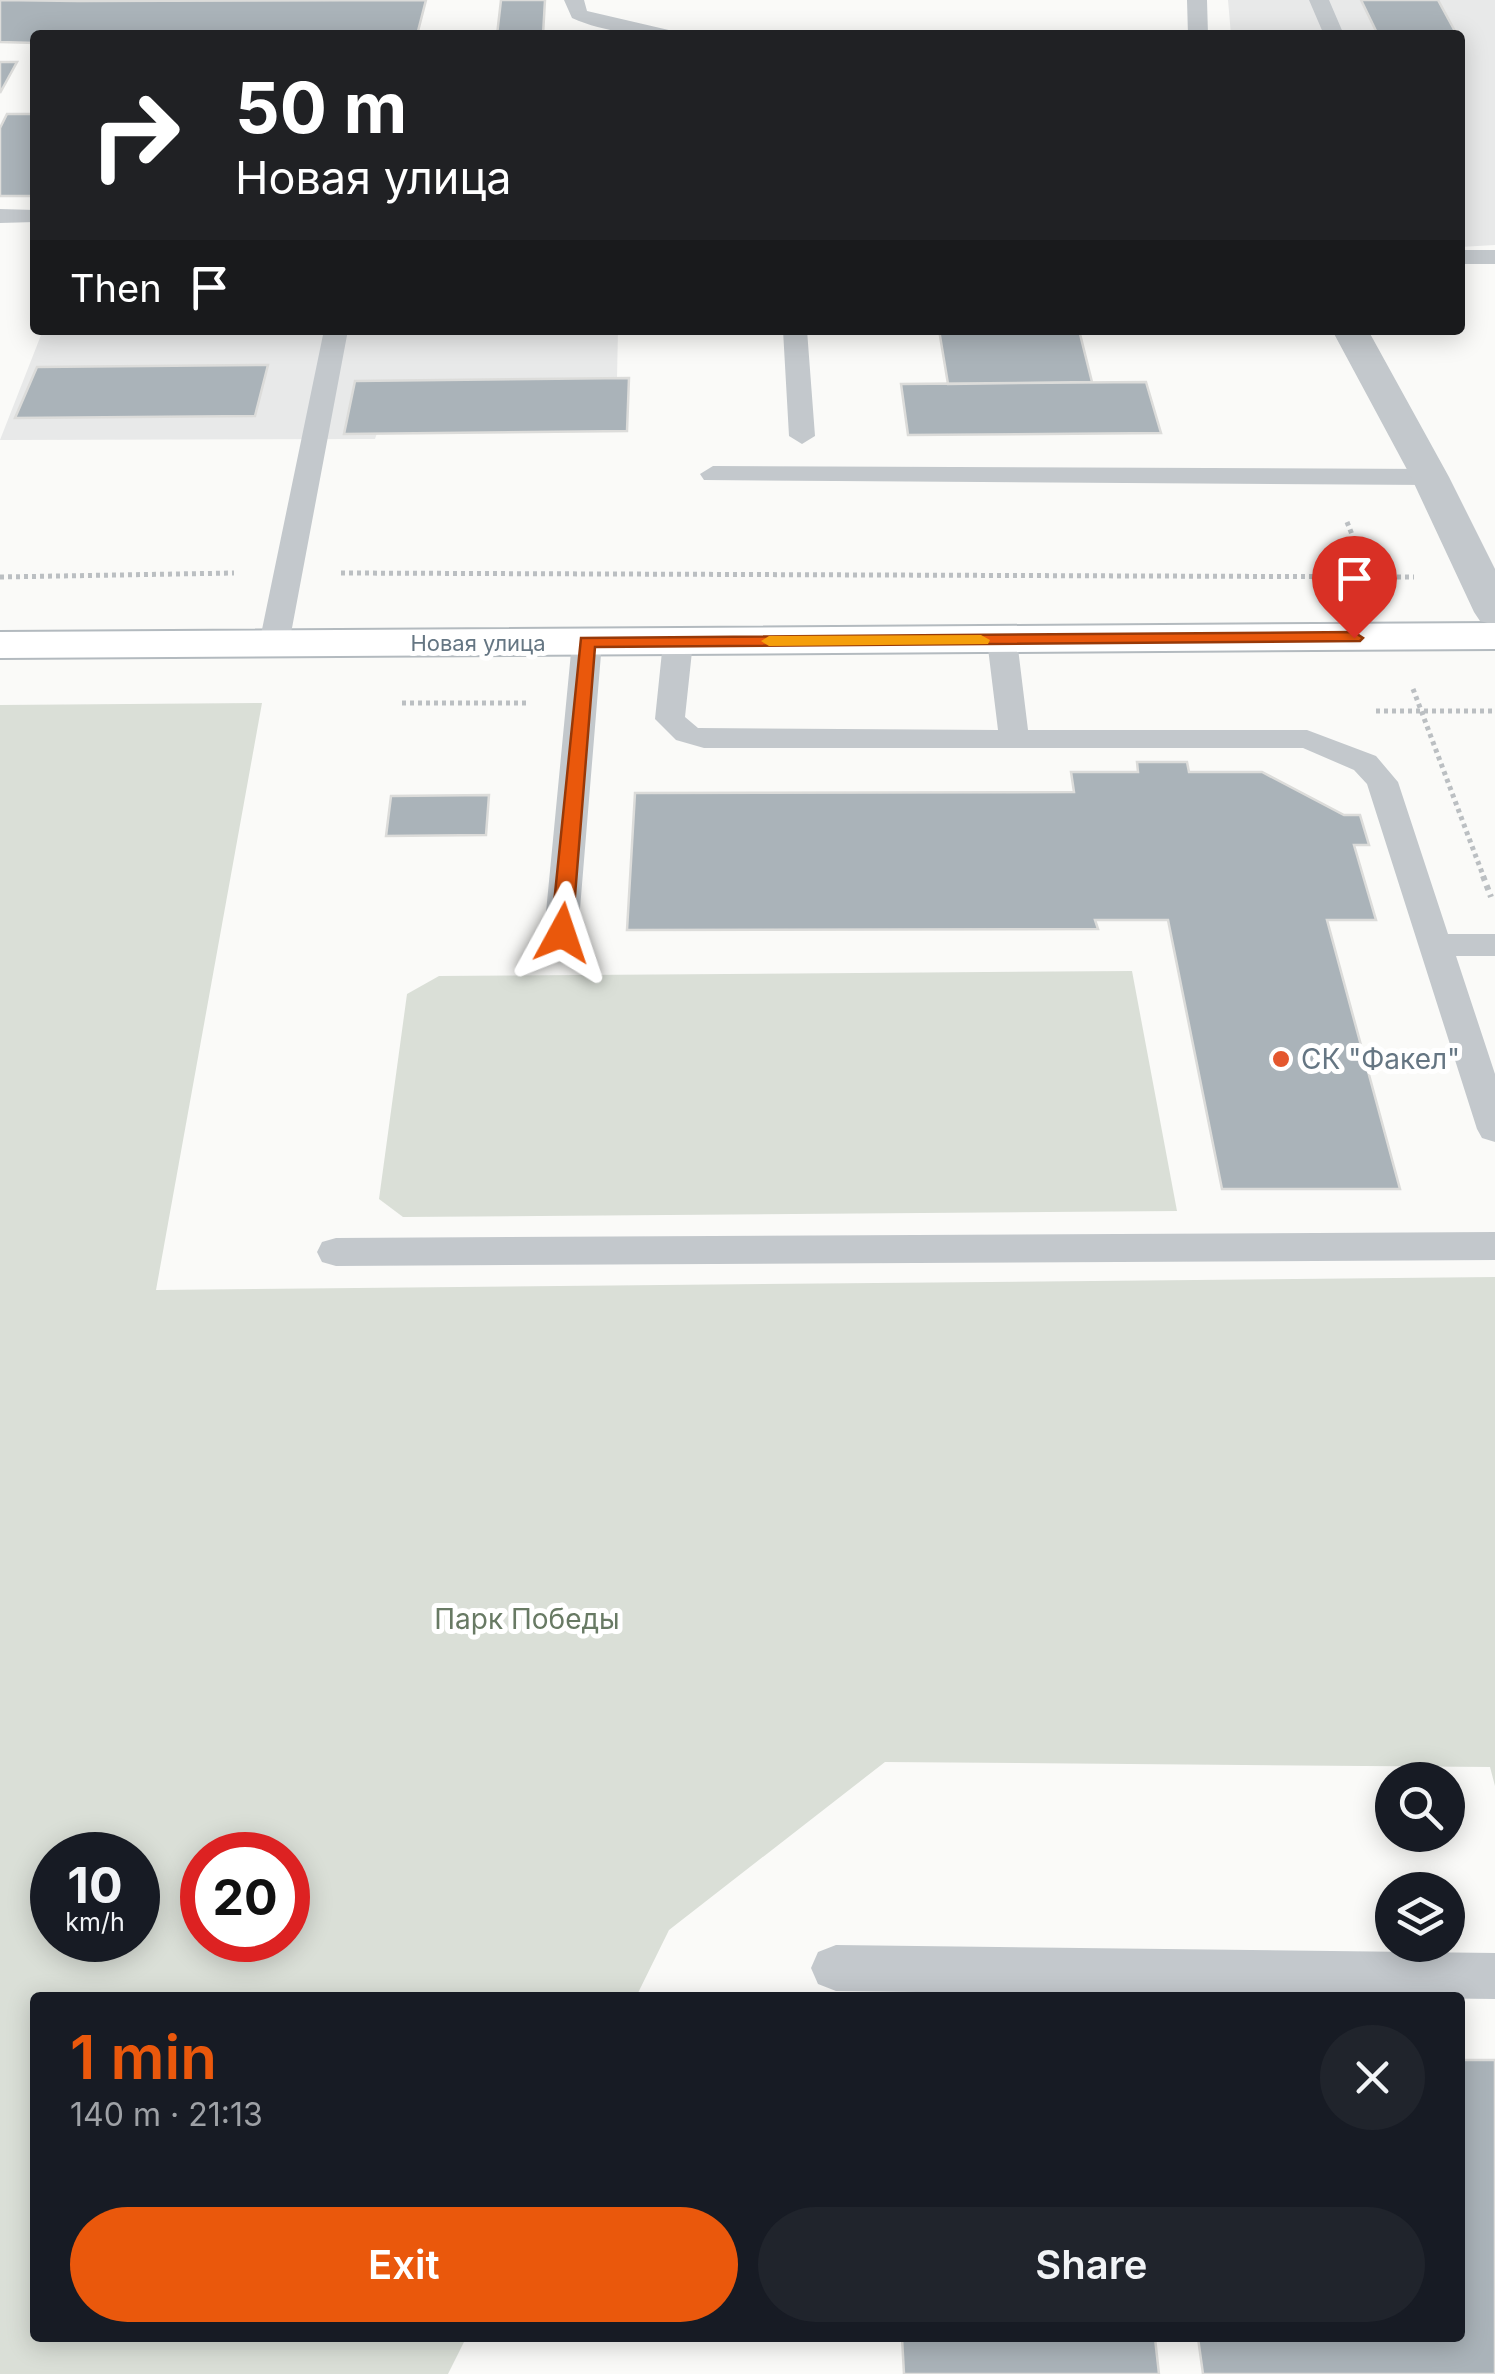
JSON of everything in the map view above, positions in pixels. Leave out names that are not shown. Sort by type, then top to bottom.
[{"type":"street","points":[[1353,335],[1430,477],[1495,612]]},
{"type":"street","name":"Новая улица","points":[[0,645],[1495,636]]},
{"type":"lane","points":[[574,0],[579,14],[641,30]]},
{"type":"lane","points":[[1197,0],[1198,30]]},
{"type":"lane","points":[[1319,0],[1332,30]]},
{"type":"lane","points":[[0,216],[30,216]]},
{"type":"lane","points":[[1465,257],[1495,257]]},
{"type":"lane","points":[[274,644],[335,335]]},
{"type":"lane","points":[[795,335],[802,436]]},
{"type":"lane","points":[[713,474],[1430,477]]},
{"type":"lane","points":[[1002,640],[1014,739]]},
{"type":"lane","points":[[562,933],[587,642]]},
{"type":"lane","points":[[678,642],[670,718],[687,734],[704,739],[1307,738],[1364,763],[1382,782],[1495,1129]]},
{"type":"lane","points":[[1435,945],[1495,946]]},
{"type":"lane","points":[[336,1252],[1495,1246]]},
{"type":"lane","points":[[836,1968],[1495,1976]]},
{"type":"path","points":[[0,576],[287,572],[1478,577]]},
{"type":"shaded area","points":[[1228,0],[1495,0],[1495,245],[1465,247],[1465,30],[1231,30]]},
{"type":"shaded area","points":[[41,335],[618,335],[617,378],[629,378],[627,431],[377,433],[375,439],[0,440]]},
{"type":"green space","name":"Парк Победы","points":[[262,703],[156,1290],[1495,1277],[1495,1786],[1490,1767],[1465,1767],[1465,1762],[1375,1762],[1375,1766],[885,1762],[669,1930],[638,1992],[30,1992],[30,2342],[464,2342],[448,2374],[0,2374],[0,705]]},
{"type":"green space","points":[[1132,971],[1177,1211],[403,1217],[379,1199],[407,994],[439,976]]},
{"type":"building","points":[[0,0],[426,0],[418,30],[30,30],[30,43],[0,42]]},
{"type":"building","points":[[501,0],[545,0],[543,30],[498,30]]},
{"type":"building","points":[[1361,0],[1438,0],[1454,30],[1376,30]]},
{"type":"building","points":[[0,62],[17,62],[0,93]]},
{"type":"building","points":[[7,114],[30,114],[30,196],[0,196],[0,128]]},
{"type":"building","points":[[940,335],[1080,335],[1092,382],[948,384]]},
{"type":"building","points":[[268,365],[255,416],[15,418],[37,367]]},
{"type":"building","points":[[629,378],[627,431],[344,434],[355,381]]},
{"type":"building","points":[[1146,382],[1161,433],[908,435],[901,384]]},
{"type":"building","name":"СК \"Факел\"","points":[[1137,762],[1187,762],[1189,772],[1262,772],[1344,815],[1360,815],[1369,845],[1354,845],[1376,920],[1327,920],[1400,1189],[1222,1189],[1168,920],[1095,920],[1098,929],[627,930],[635,793],[1074,792],[1071,772],[1138,772]]},
{"type":"building","points":[[489,795],[486,835],[386,836],[391,796]]},
{"type":"building","points":[[1465,2060],[1495,2060],[1495,2374],[1203,2374],[1199,2342],[1465,2342]]},
{"type":"building","points":[[902,2342],[1155,2342],[1159,2374],[904,2374]]},
{"type":"slow traffic","points":[[769,641],[981,640]]},
{"type":"place","name":"СК \"Факел\"","points":[[1281,1059]]},
{"type":"route","points":[[562,933],[587,642],[1354,638]]}]
